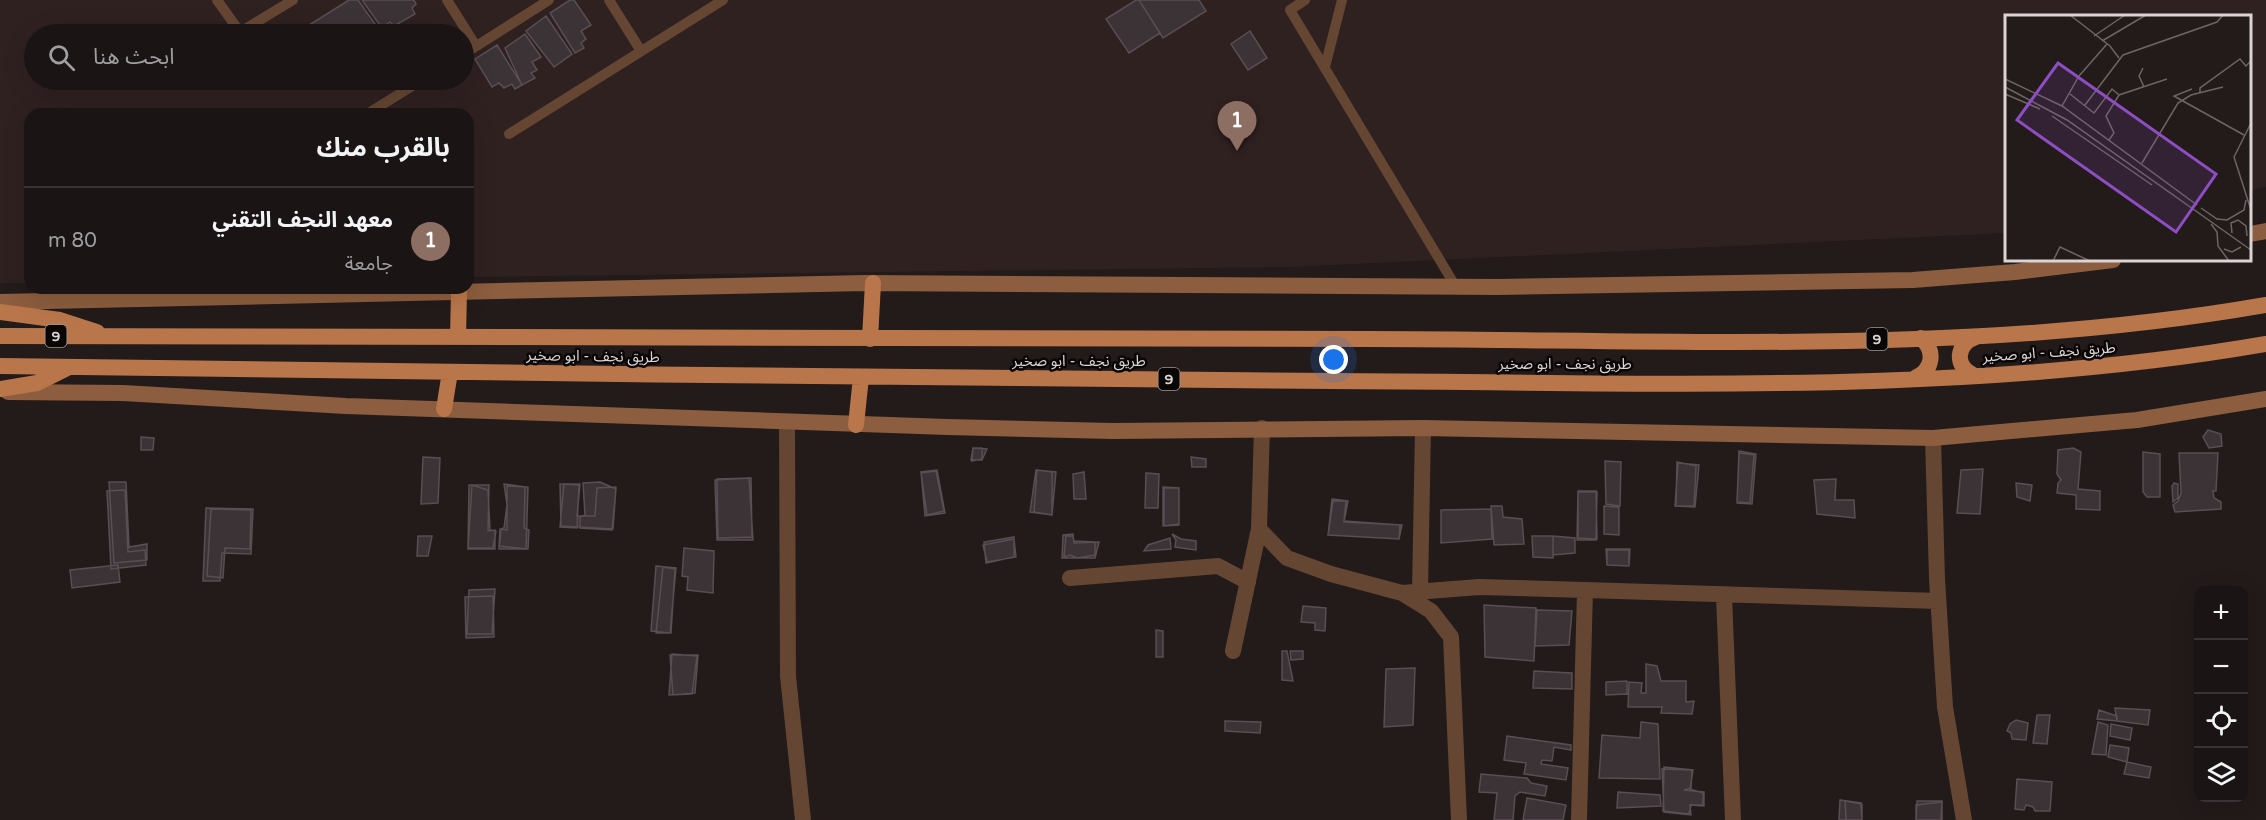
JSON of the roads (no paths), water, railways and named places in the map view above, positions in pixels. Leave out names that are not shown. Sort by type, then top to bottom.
[{"type":"highway","points":[[870,339],[873,283]]},
{"type":"highway","points":[[458,338],[459,294]]},
{"type":"highway","name":"طريق نجف - ابو صخير","points":[[112,337],[1486,339],[1795,343],[2052,333],[2266,304]]},
{"type":"highway","points":[[0,312],[60,320],[112,337]]},
{"type":"highway","name":"9","points":[[0,336],[112,337]]},
{"type":"highway","points":[[1972,375],[1962,368],[1959,355],[1964,343],[1976,337]]},
{"type":"highway","points":[[1915,378],[1926,371],[1931,360],[1929,347],[1921,338]]},
{"type":"highway","name":"طريق نجف - ابو صخير","points":[[70,367],[861,377],[1711,383],[1915,378],[2109,367],[2266,344]]},
{"type":"highway","name":"9","points":[[0,366],[70,367]]},
{"type":"highway","points":[[0,391],[37,383],[70,367]]},
{"type":"highway","points":[[444,409],[450,372]]},
{"type":"highway","points":[[856,425],[861,377]]},
{"type":"main road","points":[[2251,234],[2266,231]]},
{"type":"main road","points":[[474,292],[873,283],[1456,287],[1913,280],[2015,272],[2106,261]]},
{"type":"main road","points":[[0,302],[367,294]]},
{"type":"main road","points":[[0,391],[123,393],[444,409],[856,425],[1113,431],[1423,428],[1933,438],[2138,420],[2266,399]]},
{"type":"street","points":[[787,423],[788,676],[803,820]]},
{"type":"street","points":[[1233,651],[1259,529],[1262,428]]},
{"type":"street","points":[[1420,592],[1423,428]]},
{"type":"street","points":[[1933,438],[1938,601],[1945,707],[1964,820]]},
{"type":"street","points":[[1259,529],[1287,558],[1331,574],[1402,593],[1431,611],[1451,637],[1459,820]]},
{"type":"street","points":[[1070,578],[1218,566],[1248,582]]},
{"type":"street","points":[[1402,593],[1479,587],[1938,601]]},
{"type":"street","points":[[1579,820],[1585,590]]},
{"type":"street","points":[[1724,596],[1733,820]]},
{"type":"lane","points":[[217,0],[234,24]]},
{"type":"lane","points":[[253,24],[293,0]]},
{"type":"lane","points":[[447,0],[462,24]]},
{"type":"lane","points":[[474,43],[476,46],[549,0]]},
{"type":"lane","points":[[609,0],[641,51]]},
{"type":"lane","points":[[509,134],[723,0]]},
{"type":"lane","points":[[1305,0],[1287,5],[1456,287]]},
{"type":"lane","points":[[1325,67],[1342,0]]},
{"type":"lane","points":[[377,108],[406,90]]},
{"type":"place","name":"معهد النجف التقني","points":[[1237,151]]}]
